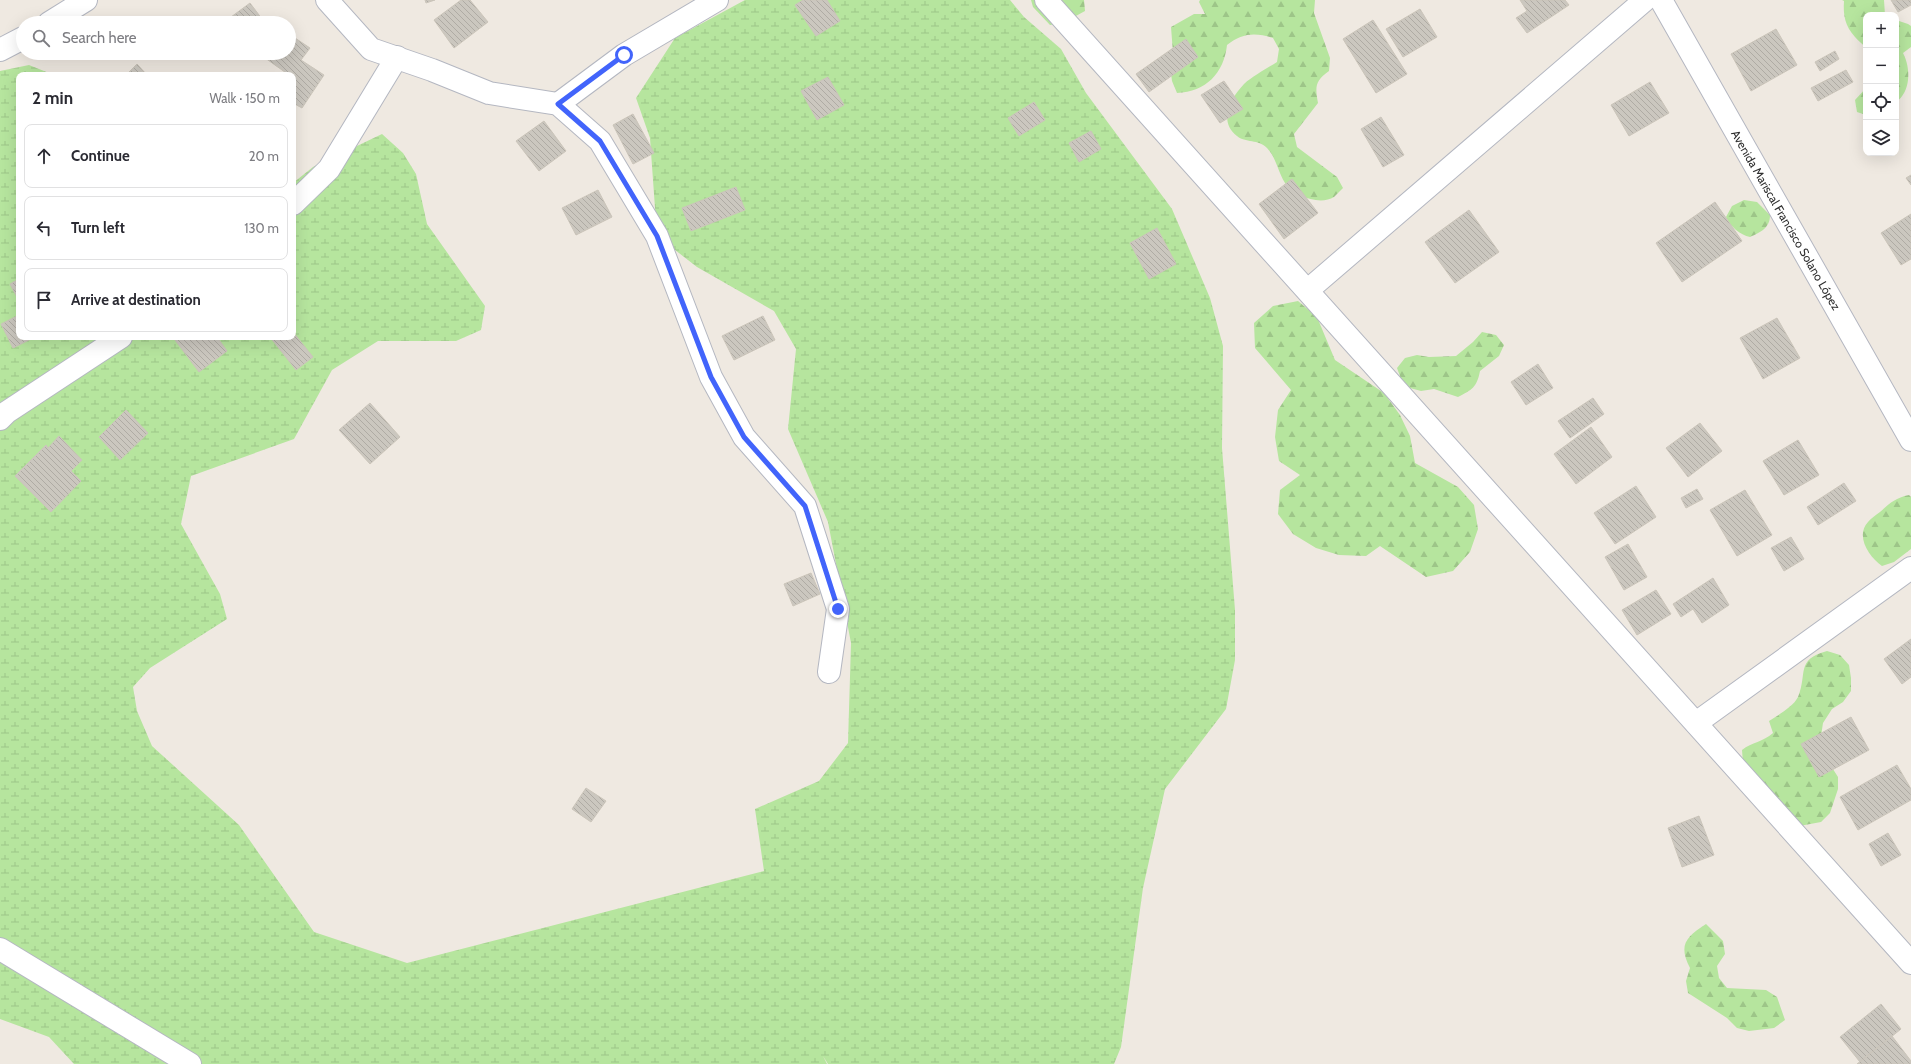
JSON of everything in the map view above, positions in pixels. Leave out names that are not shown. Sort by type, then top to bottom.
[{"type":"street","points":[[60,16],[86,0]]},
{"type":"street","points":[[327,0],[371,48],[489,93],[558,104],[600,141],[657,236],[711,377],[744,437],[805,506],[838,609],[829,672]]},
{"type":"street","points":[[558,104],[624,55],[717,0]]},
{"type":"street","points":[[1046,0],[1911,963]]},
{"type":"street","points":[[1308,290],[1644,0]]},
{"type":"street","name":"Avenida Mariscal Francisco Solano López","points":[[1661,0],[1911,440]]},
{"type":"street","points":[[0,50],[16,42]]},
{"type":"street","points":[[296,201],[329,169],[397,57]]},
{"type":"street","points":[[2,409],[116,340]]},
{"type":"street","points":[[1696,723],[1911,568]]},
{"type":"street","points":[[0,949],[190,1064]]},
{"type":"green space","points":[[745,0],[1010,0],[1024,17],[1061,49],[1086,93],[1172,209],[1210,298],[1223,346],[1222,448],[1235,610],[1235,660],[1226,709],[1165,789],[1143,888],[1121,1047],[1114,1064],[828,1064],[823,1056],[827,1064],[74,1064],[49,1037],[0,1019],[0,71],[29,65],[46,72],[16,72],[16,340],[296,340],[296,181],[313,167],[382,134],[403,153],[416,174],[427,224],[485,306],[481,330],[456,341],[378,341],[332,370],[294,439],[191,476],[181,524],[220,594],[227,619],[150,668],[133,687],[137,711],[152,746],[239,825],[314,932],[407,963],[764,871],[755,809],[819,781],[848,743],[851,643],[828,522],[788,429],[796,349],[774,311],[697,267],[657,236],[650,138],[636,98],[675,38]]},
{"type":"green space","points":[[1031,0],[1084,0],[1085,11],[1063,23],[1050,25],[1033,7]]},
{"type":"green space","points":[[1200,0],[1315,0],[1314,13],[1330,58],[1329,71],[1317,84],[1316,92],[1318,103],[1294,134],[1297,147],[1337,177],[1343,188],[1334,197],[1328,200],[1315,200],[1301,196],[1294,192],[1285,183],[1273,156],[1267,148],[1260,143],[1240,138],[1231,130],[1228,124],[1228,110],[1234,96],[1251,78],[1277,62],[1279,49],[1273,38],[1254,34],[1238,38],[1227,45],[1222,64],[1212,79],[1197,89],[1177,93],[1172,81],[1170,66],[1173,53],[1171,27],[1194,14],[1205,14],[1199,2]]},
{"type":"green space","points":[[1842,0],[1884,0],[1885,12],[1863,12],[1863,45],[1849,29],[1844,16],[1844,1]]},
{"type":"green space","points":[[1899,21],[1911,26],[1911,47],[1903,53],[1906,59],[1908,79],[1905,92],[1899,100]]},
{"type":"green space","points":[[1863,91],[1863,114],[1857,112],[1855,100]]},
{"type":"green space","points":[[1744,200],[1757,202],[1770,215],[1767,226],[1750,237],[1736,230],[1726,217],[1732,206]]},
{"type":"green space","points":[[1298,301],[1317,317],[1335,360],[1384,393],[1400,415],[1410,436],[1415,463],[1458,487],[1474,505],[1478,529],[1470,552],[1453,571],[1426,577],[1380,546],[1366,556],[1339,555],[1316,548],[1293,534],[1278,514],[1280,490],[1300,475],[1279,461],[1275,437],[1278,410],[1291,390],[1255,348],[1254,323],[1273,306]]},
{"type":"green space","points":[[1482,332],[1496,335],[1504,345],[1499,356],[1480,371],[1477,381],[1467,392],[1458,397],[1434,389],[1421,391],[1410,388],[1401,379],[1397,368],[1405,358],[1417,355],[1429,357],[1456,356],[1473,342]]},
{"type":"green space","points":[[1909,495],[1911,497],[1911,549],[1894,562],[1882,566],[1872,557],[1865,546],[1863,540],[1864,528],[1871,519],[1890,503],[1896,499]]},
{"type":"green space","points":[[1827,651],[1840,655],[1849,665],[1851,678],[1851,691],[1843,702],[1832,709],[1823,723],[1821,736],[1831,766],[1838,777],[1838,789],[1830,813],[1821,822],[1794,827],[1743,763],[1742,750],[1773,733],[1769,721],[1796,701],[1801,689],[1806,663],[1817,655]]},
{"type":"green space","points":[[1706,924],[1723,941],[1725,954],[1717,966],[1719,978],[1727,988],[1766,990],[1777,997],[1785,1020],[1774,1028],[1749,1031],[1737,1028],[1727,1018],[1688,993],[1686,981],[1690,968],[1686,960],[1686,942],[1693,933]]},
{"type":"building","points":[[425,0],[435,0],[426,3]]},
{"type":"building","points":[[461,0],[470,0],[488,22],[454,48],[434,20]]},
{"type":"building","points":[[803,0],[827,0],[840,21],[816,36],[795,5]]},
{"type":"building","points":[[1520,0],[1565,0],[1569,5],[1527,33],[1516,18],[1527,11]]},
{"type":"building","points":[[1891,0],[1911,0],[1911,5],[1898,12]]},
{"type":"building","points":[[250,3],[260,16],[232,16]]},
{"type":"building","points":[[1420,9],[1437,37],[1403,57],[1386,29]]},
{"type":"building","points":[[1373,20],[1407,74],[1376,93],[1343,39]]},
{"type":"building","points":[[1776,29],[1797,65],[1751,91],[1731,54]]},
{"type":"building","points":[[296,39],[310,48],[301,60],[324,75],[302,108],[296,105],[296,72],[285,72],[268,60],[296,60]]},
{"type":"building","points":[[1186,39],[1198,57],[1149,92],[1136,74]]},
{"type":"building","points":[[1835,51],[1839,59],[1820,71],[1815,62]]},
{"type":"building","points":[[137,64],[144,72],[129,72]]},
{"type":"building","points":[[1846,70],[1853,82],[1818,101],[1811,88]]},
{"type":"building","points":[[828,77],[844,105],[817,120],[801,91]]},
{"type":"building","points":[[1224,81],[1243,109],[1220,123],[1201,95]]},
{"type":"building","points":[[1650,82],[1669,113],[1629,136],[1611,105]]},
{"type":"building","points":[[1034,102],[1045,120],[1019,136],[1008,118]]},
{"type":"building","points":[[633,114],[654,153],[633,164],[613,125]]},
{"type":"building","points":[[1381,117],[1404,155],[1383,167],[1361,129]]},
{"type":"building","points":[[544,121],[566,151],[539,171],[516,141]]},
{"type":"building","points":[[1091,131],[1101,149],[1079,162],[1069,143]]},
{"type":"building","points":[[1911,175],[1911,185],[1906,178]]},
{"type":"building","points":[[1292,179],[1318,213],[1284,239],[1259,204]]},
{"type":"building","points":[[736,187],[745,210],[691,231],[682,208]]},
{"type":"building","points":[[598,190],[612,217],[576,235],[562,208]]},
{"type":"building","points":[[1715,202],[1742,241],[1682,282],[1656,243]]},
{"type":"building","points":[[1469,210],[1499,252],[1455,283],[1425,242]]},
{"type":"building","points":[[1911,214],[1911,259],[1901,265],[1881,233]]},
{"type":"building","points":[[1157,228],[1176,264],[1149,279],[1130,243]]},
{"type":"building","points":[[16,281],[16,295],[10,284]]},
{"type":"building","points":[[16,316],[16,340],[29,340],[13,348],[1,324]]},
{"type":"building","points":[[763,316],[775,340],[734,360],[722,336]]},
{"type":"building","points":[[1777,318],[1800,358],[1763,379],[1740,338]]},
{"type":"building","points":[[296,336],[313,357],[296,370],[272,340],[296,340]]},
{"type":"building","points":[[175,340],[219,340],[227,351],[199,372]]},
{"type":"building","points":[[1538,364],[1553,388],[1526,405],[1511,382]]},
{"type":"building","points":[[1593,398],[1604,414],[1570,438],[1558,421]]},
{"type":"building","points":[[370,403],[400,437],[370,464],[339,430]]},
{"type":"building","points":[[126,410],[148,433],[120,460],[99,437]]},
{"type":"building","points":[[1700,423],[1722,451],[1688,477],[1666,448]]},
{"type":"building","points":[[1591,427],[1612,457],[1576,484],[1554,454]]},
{"type":"building","points":[[59,436],[82,460],[71,471],[81,481],[51,512],[15,476],[46,445],[48,448]]},
{"type":"building","points":[[1798,440],[1819,475],[1784,495],[1763,461]]},
{"type":"building","points":[[1844,483],[1856,501],[1818,525],[1807,507]]},
{"type":"building","points":[[1636,486],[1656,517],[1615,544],[1594,513]]},
{"type":"building","points":[[1697,489],[1703,499],[1686,508],[1681,498]]},
{"type":"building","points":[[1745,490],[1772,535],[1737,556],[1710,510]]},
{"type":"building","points":[[1791,537],[1804,559],[1784,571],[1771,548]]},
{"type":"building","points":[[1628,544],[1647,577],[1624,590],[1605,557]]},
{"type":"building","points":[[811,573],[820,594],[793,606],[784,584]]},
{"type":"building","points":[[1713,578],[1729,605],[1702,623],[1693,609],[1681,617],[1673,604]]},
{"type":"building","points":[[1656,590],[1671,614],[1637,635],[1622,610]]},
{"type":"building","points":[[1911,639],[1911,677],[1902,684],[1884,659]]},
{"type":"building","points":[[1851,717],[1869,750],[1819,777],[1801,744]]},
{"type":"building","points":[[1897,765],[1911,789],[1911,800],[1858,830],[1840,797]]},
{"type":"building","points":[[586,788],[606,801],[591,822],[572,809]]},
{"type":"building","points":[[1699,816],[1714,855],[1682,867],[1668,828]]},
{"type":"building","points":[[1888,833],[1901,855],[1881,866],[1869,844]]},
{"type":"building","points":[[1881,1004],[1901,1029],[1860,1062],[1840,1037]]},
{"type":"building","points":[[1892,1036],[1911,1061],[1911,1064],[1857,1064]]},
{"type":"route","points":[[624,55],[558,104],[600,141],[657,236],[711,377],[744,437],[805,506],[838,609]]}]
